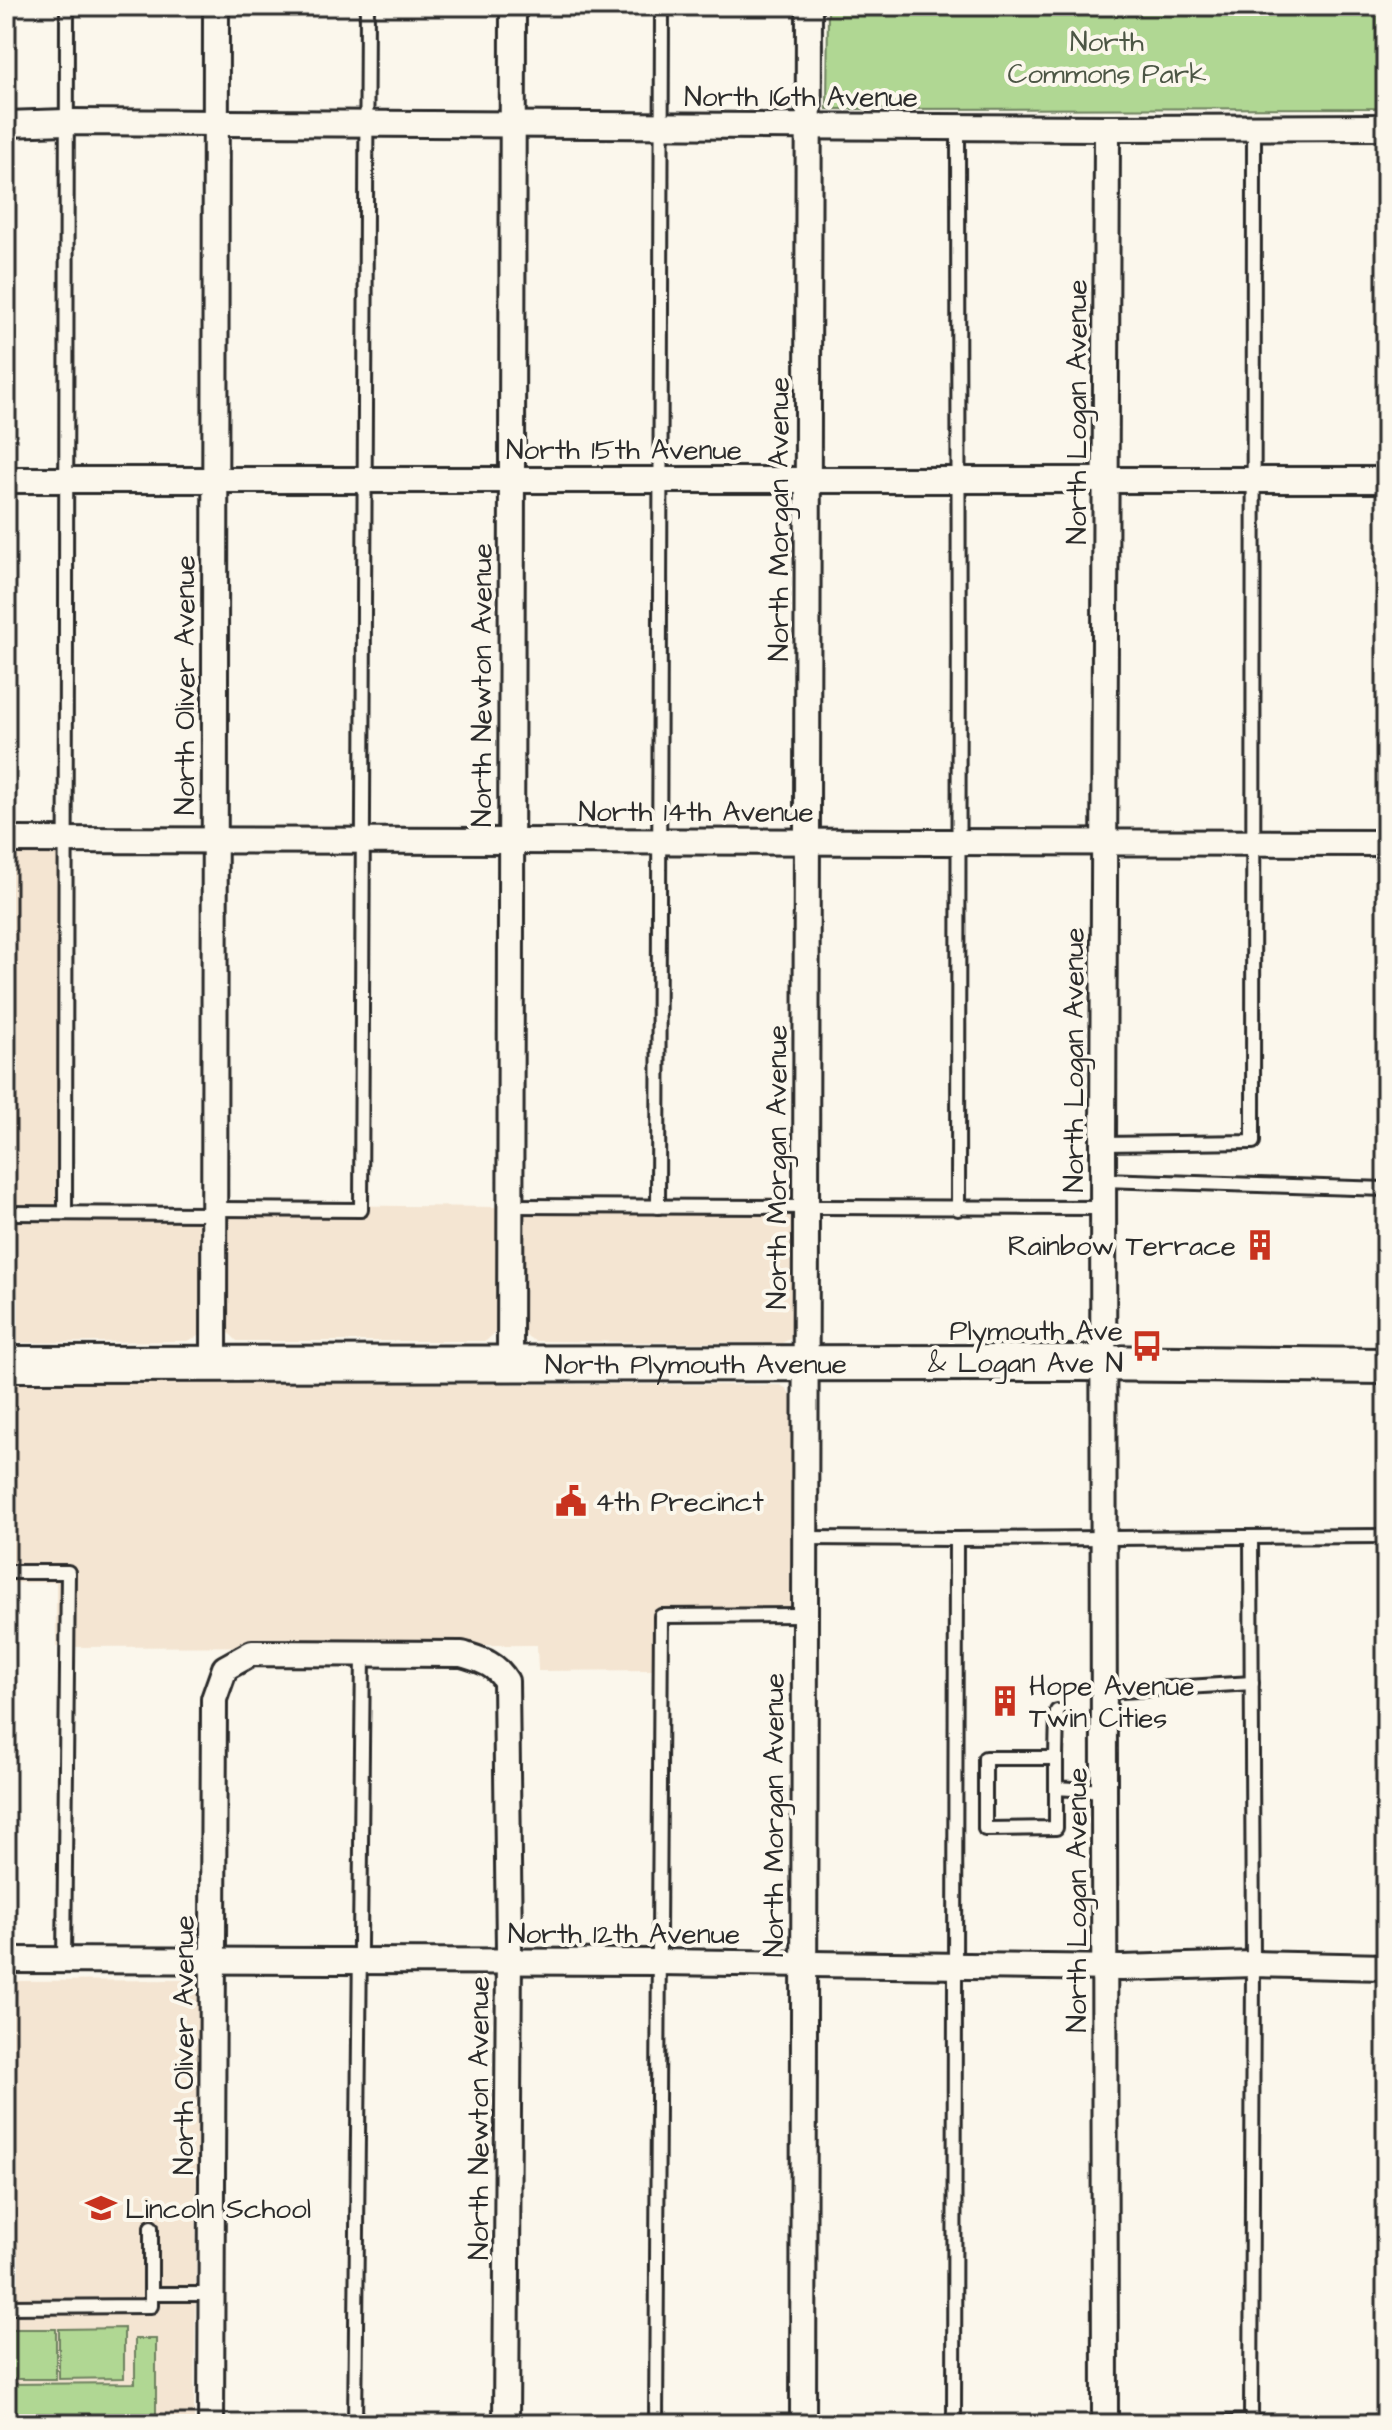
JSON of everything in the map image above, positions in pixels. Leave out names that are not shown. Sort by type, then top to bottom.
[{"type":"main road","name":"North Plymouth Avenue","points":[[6,1364],[1103,1363],[1386,1366]]},
{"type":"street","name":"North Oliver Avenue","points":[[214,1364],[216,6]]},
{"type":"street","name":"North Newton Avenue","points":[[510,1364],[513,6]]},
{"type":"street","name":"North Morgan Avenue","points":[[803,2424],[809,6]]},
{"type":"street","name":"North 16th Avenue","points":[[6,124],[1386,127]]},
{"type":"street","name":"North Logan Avenue","points":[[1105,2424],[1103,1144],[1107,128]]},
{"type":"street","name":"North 15th Avenue","points":[[6,480],[1386,480]]},
{"type":"street","name":"North 14th Avenue","points":[[6,840],[1386,843]]},
{"type":"street","name":"North Oliver Avenue","points":[[211,2424],[214,1699],[225,1668],[252,1653],[363,1653]]},
{"type":"street","name":"North Newton Avenue","points":[[363,1653],[462,1654],[489,1662],[500,1670],[506,1681],[509,1962],[506,2424]]},
{"type":"street","name":"North 12th Avenue","points":[[6,1960],[658,1962],[1106,1968],[1253,1964],[1386,1967]]},
{"type":"lane","points":[[65,1213],[67,6]]},
{"type":"lane","points":[[6,1213],[361,1210],[367,6]]},
{"type":"lane","points":[[658,1207],[662,6]]},
{"type":"lane","points":[[958,127],[958,1209]]},
{"type":"lane","points":[[1103,1144],[1253,1142],[1254,128]]},
{"type":"lane","points":[[1103,1180],[1386,1189]]},
{"type":"lane","points":[[510,1206],[1103,1208]]},
{"type":"lane","points":[[805,1538],[1386,1536]]},
{"type":"lane","points":[[1251,1537],[1251,2422]]},
{"type":"lane","points":[[954,2424],[956,1539]]},
{"type":"lane","points":[[6,1572],[68,1572],[64,1960]]},
{"type":"lane","points":[[656,2424],[661,1616],[804,1615]]},
{"type":"lane","points":[[355,2424],[363,1653]]},
{"type":"lane","points":[[1105,1692],[1252,1683]]},
{"type":"lane","points":[[1056,1758],[985,1758],[985,1829],[1056,1828],[1057,1711]]},
{"type":"lane","points":[[1056,1788],[1105,1791]]},
{"type":"lane","points":[[6,2307],[151,2306],[151,2227]]},
{"type":"lane","points":[[151,2294],[211,2294]]},
{"type":"lane","points":[[1105,2424],[1386,2423]]},
{"type":"shaded area","points":[[71,851],[69,1205],[201,1206],[201,1327],[199,1336],[187,1341],[6,1343],[6,852]]},
{"type":"shaded area","points":[[795,1197],[794,1331],[790,1339],[782,1343],[535,1341],[521,1328],[520,1201]]},
{"type":"shaded area","points":[[221,1204],[499,1207],[498,1330],[486,1341],[237,1341],[224,1328]]},
{"type":"shaded area","points":[[6,1382],[780,1385],[787,1389],[792,1399],[790,1609],[656,1612],[655,1670],[538,1671],[537,1645],[56,1647],[56,1582],[6,1583]]},
{"type":"shaded area","name":"Lincoln School","points":[[188,1980],[199,1991],[194,2424],[6,2424],[6,1981]]},
{"type":"green space","name":"North Commons Park","points":[[828,6],[1386,6],[1386,108],[827,109]]},
{"type":"green space","points":[[124,2328],[124,2378],[59,2379],[59,2329]]},
{"type":"green space","points":[[6,2329],[56,2329],[56,2379],[6,2379]]},
{"type":"green space","points":[[135,2339],[156,2339],[156,2424],[6,2424],[6,2384],[135,2383]]},
{"type":"place","name":"Rainbow Terrace","points":[[1260,1245]]},
{"type":"place","name":"Plymouth Ave & Logan Ave N","points":[[1147,1346]]},
{"type":"place","name":"4th Precinct","points":[[571,1501]]},
{"type":"place","name":"Hope Avenue Twin Cities","points":[[1005,1701]]},
{"type":"place","name":"Lincoln School","points":[[101,2208]]}]
